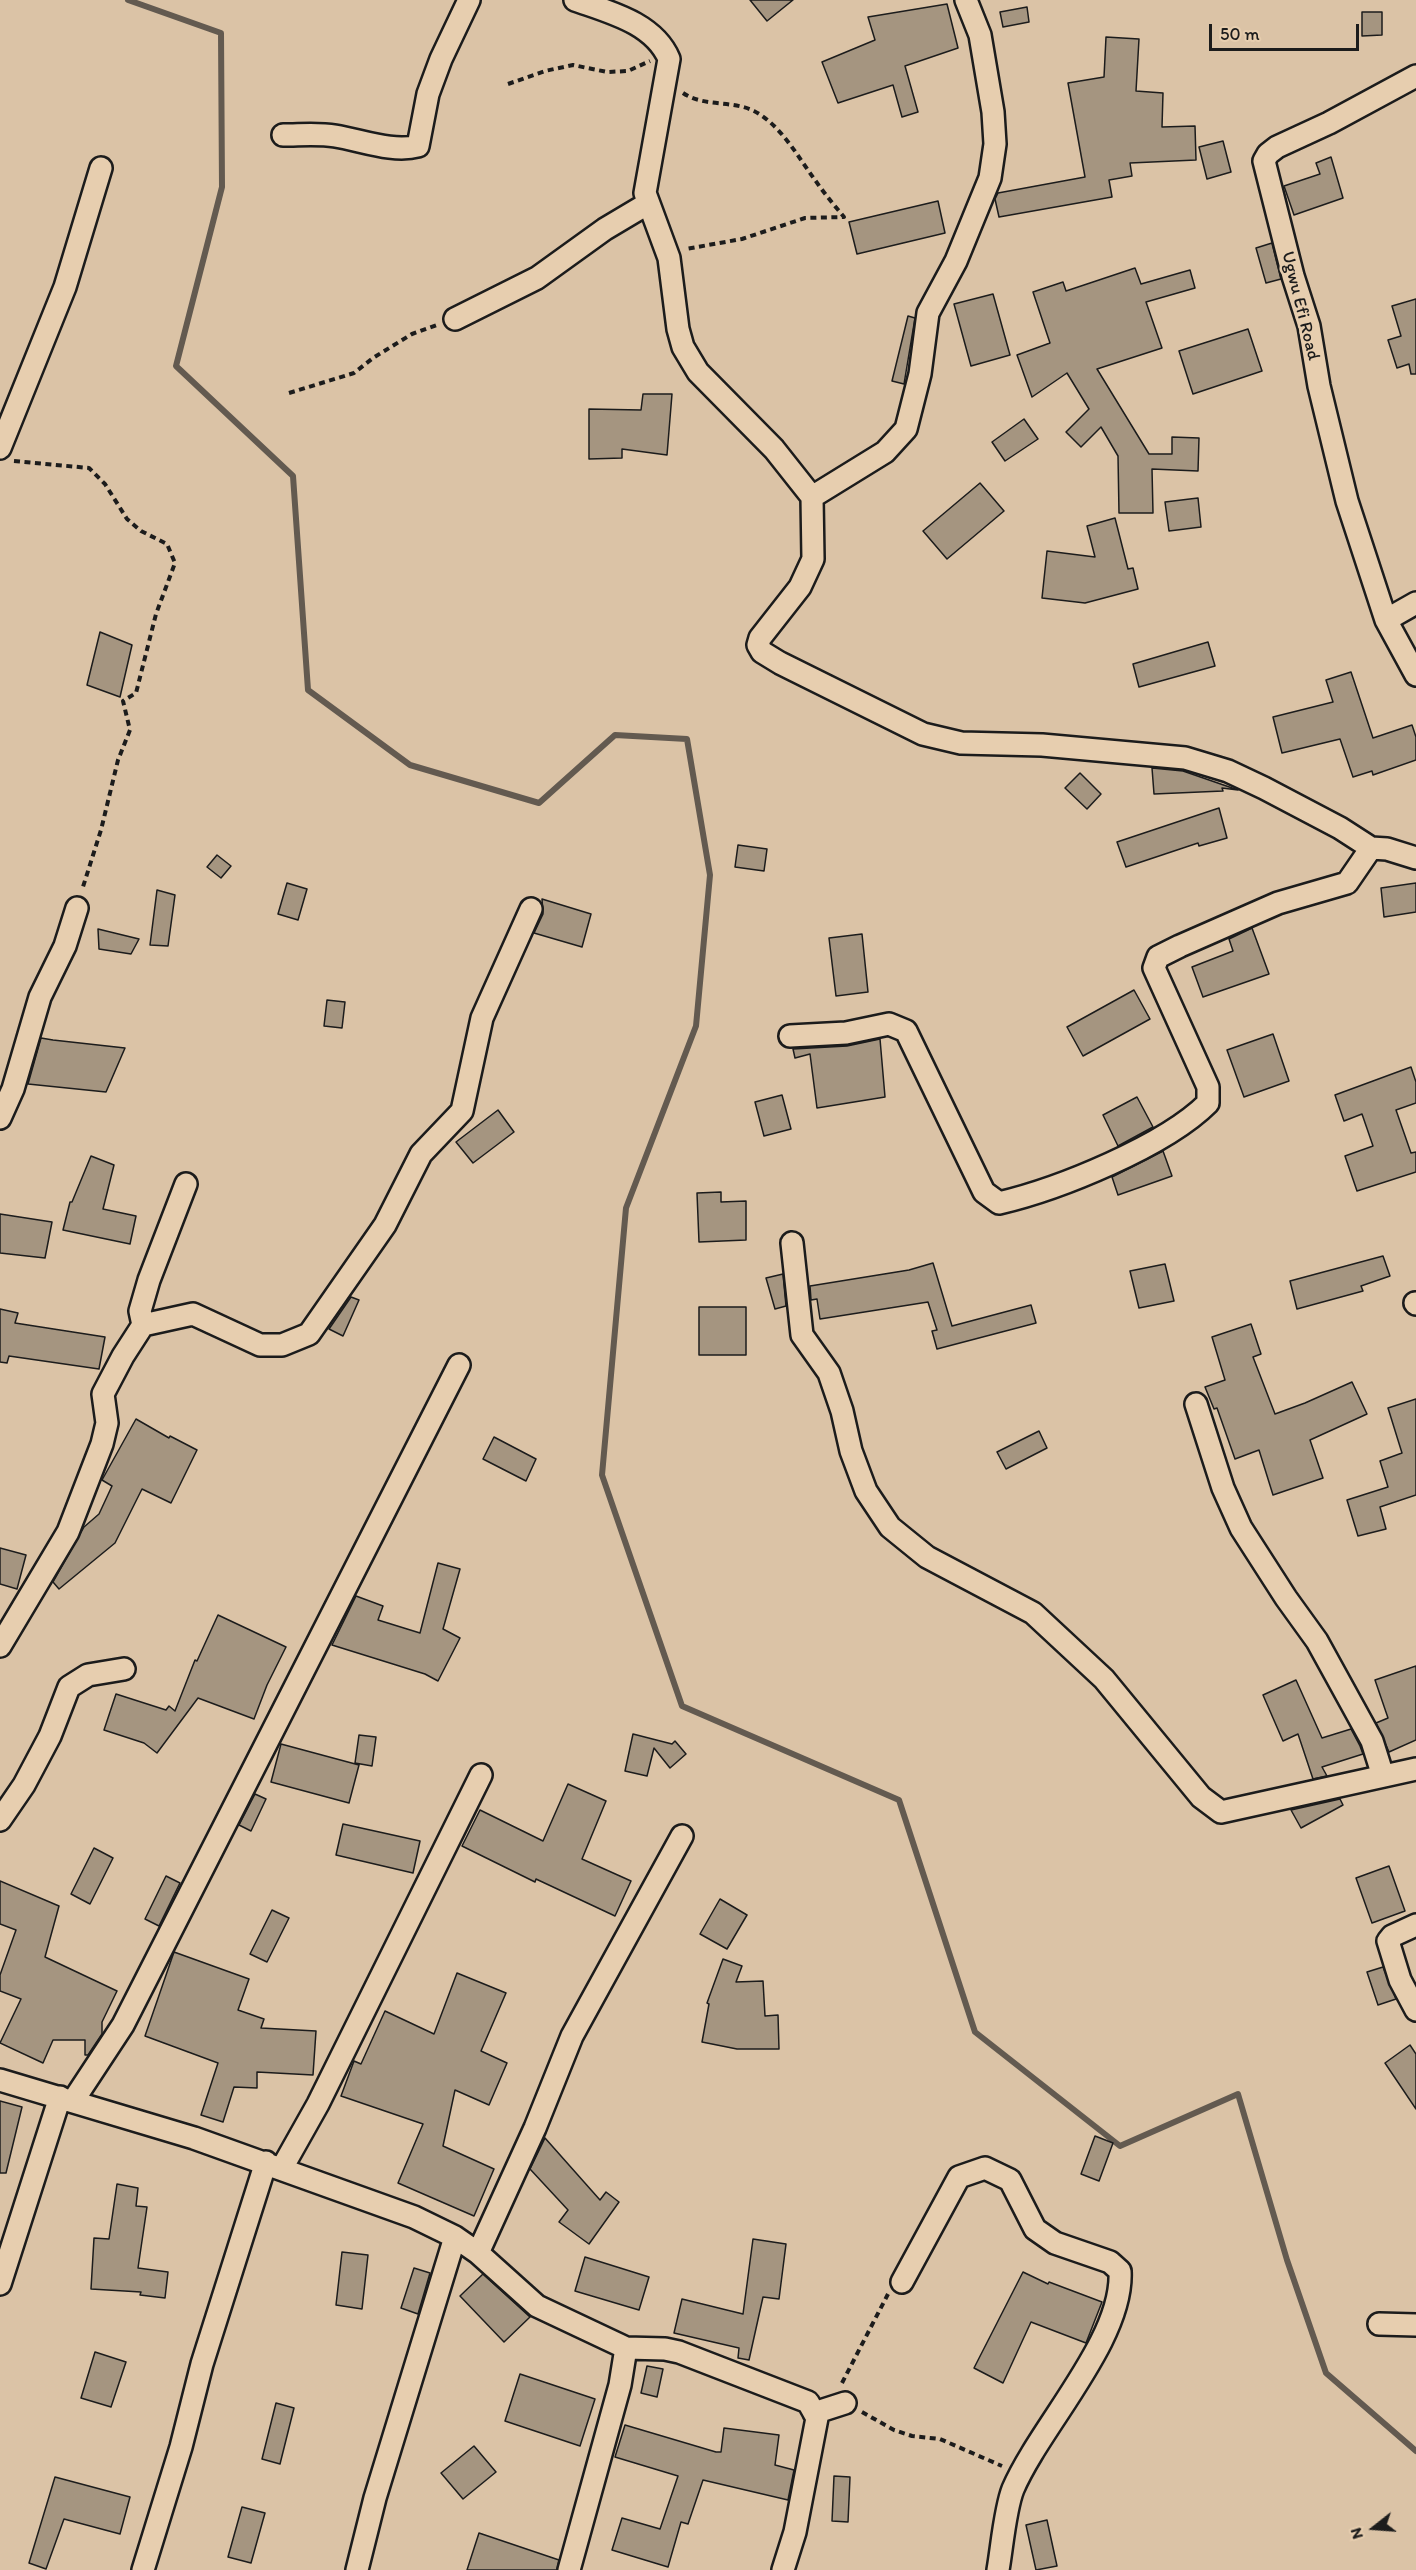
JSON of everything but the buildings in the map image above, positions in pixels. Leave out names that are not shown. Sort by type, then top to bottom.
[{"type":"street","points":[[283,135],[332,135],[387,146],[410,148],[418,146],[428,94],[441,59],[469,0]]},
{"type":"street","points":[[575,0],[613,6],[623,18],[652,35],[664,46],[669,59],[646,184],[647,204],[667,251],[673,278],[678,329],[691,363],[774,449],[812,497],[813,559],[796,592],[760,638],[760,648],[770,658],[923,734],[961,743],[1035,744],[1175,756],[1228,771],[1340,828],[1371,848],[1387,849],[1416,858]]},
{"type":"street","points":[[812,497],[885,452],[906,429],[920,374],[928,313],[956,261],[990,178],[995,144],[993,112],[980,35],[966,0]]},
{"type":"street","name":"Ugwu Efi Road","points":[[1386,620],[1340,476],[1319,386],[1309,326],[1293,276],[1264,162],[1268,154],[1277,147],[1329,123],[1416,76]]},
{"type":"street","points":[[6,455],[65,287],[101,168]]},
{"type":"street","points":[[455,319],[537,278],[605,229],[647,204]]},
{"type":"street","points":[[1416,603],[1386,620],[1416,675]]},
{"type":"street","points":[[790,1036],[846,1033],[889,1024],[906,1031],[984,1192],[999,1203],[1018,1199],[1093,1171],[1157,1140],[1199,1113],[1208,1103],[1208,1087],[1154,968],[1158,957],[1180,945],[1278,903],[1347,883],[1371,848]]},
{"type":"street","points":[[0,1118],[12,1089],[40,997],[65,946],[77,908]]},
{"type":"street","points":[[0,1646],[68,1532],[102,1444],[107,1422],[104,1394],[123,1356],[143,1325],[193,1314],[260,1345],[282,1345],[309,1334],[385,1225],[421,1154],[462,1111],[483,1018],[531,909]]},
{"type":"street","points":[[143,1325],[140,1311],[149,1280],[186,1184]]},
{"type":"street","points":[[792,1244],[802,1335],[830,1373],[866,1491],[890,1527],[927,1557],[1033,1613],[1104,1680],[1201,1797],[1221,1812],[1416,1769]]},
{"type":"street","points":[[0,2284],[67,2099],[123,2025],[459,1365]]},
{"type":"street","points":[[1196,1404],[1223,1488],[1241,1528],[1317,1641],[1372,1741],[1383,1776]]},
{"type":"street","points":[[0,1820],[24,1785],[45,1746],[69,1687],[88,1675],[124,1669]]},
{"type":"street","points":[[143,2570],[253,2197],[318,2104],[481,1775]]},
{"type":"street","points":[[478,2253],[535,2128],[572,2036],[682,1836]]},
{"type":"street","points":[[1416,1925],[1392,1936],[1388,1941],[1400,1980],[1416,2010]]},
{"type":"street","points":[[0,2080],[274,2165],[414,2217],[455,2237],[478,2253],[537,2306],[626,2348],[665,2349],[679,2352],[808,2402],[817,2418],[795,2532],[783,2570]]},
{"type":"street","points":[[902,2282],[959,2177],[985,2168],[1010,2180],[1035,2229],[1055,2243],[1110,2262],[1120,2271],[1121,2288],[1105,2334],[1012,2492],[998,2570]]},
{"type":"street","points":[[357,2570],[375,2498],[455,2237]]},
{"type":"street","points":[[1379,2324],[1416,2325]]},
{"type":"street","points":[[569,2570],[620,2385],[626,2348]]},
{"type":"street","points":[[814,2413],[845,2403]]},
{"type":"path","points":[[508,84],[545,71],[573,65],[607,72],[628,71],[667,54]]},
{"type":"path","points":[[666,81],[692,99],[733,105],[754,111],[773,126],[796,153],[844,217],[805,218],[742,239],[667,251]]},
{"type":"path","points":[[289,393],[354,373],[373,358],[412,334],[455,319]]},
{"type":"path","points":[[6,455],[89,468],[105,484],[127,519],[141,531],[167,544],[175,562],[156,614],[136,693],[123,701],[130,730],[118,760],[101,830],[77,908]]},
{"type":"path","points":[[902,2282],[887,2294],[840,2386],[841,2396],[845,2403],[894,2430],[912,2436],[940,2439],[1020,2475]]},
{"type":"waterway","points":[[128,0],[221,33],[222,187],[176,366],[293,476],[308,690],[410,765],[539,803],[615,735],[687,739],[710,875],[696,1026],[626,1208],[602,1475],[682,1706],[899,1800],[975,2032],[1120,2146],[1238,2094],[1287,2260],[1326,2373],[1416,2451]]}]
